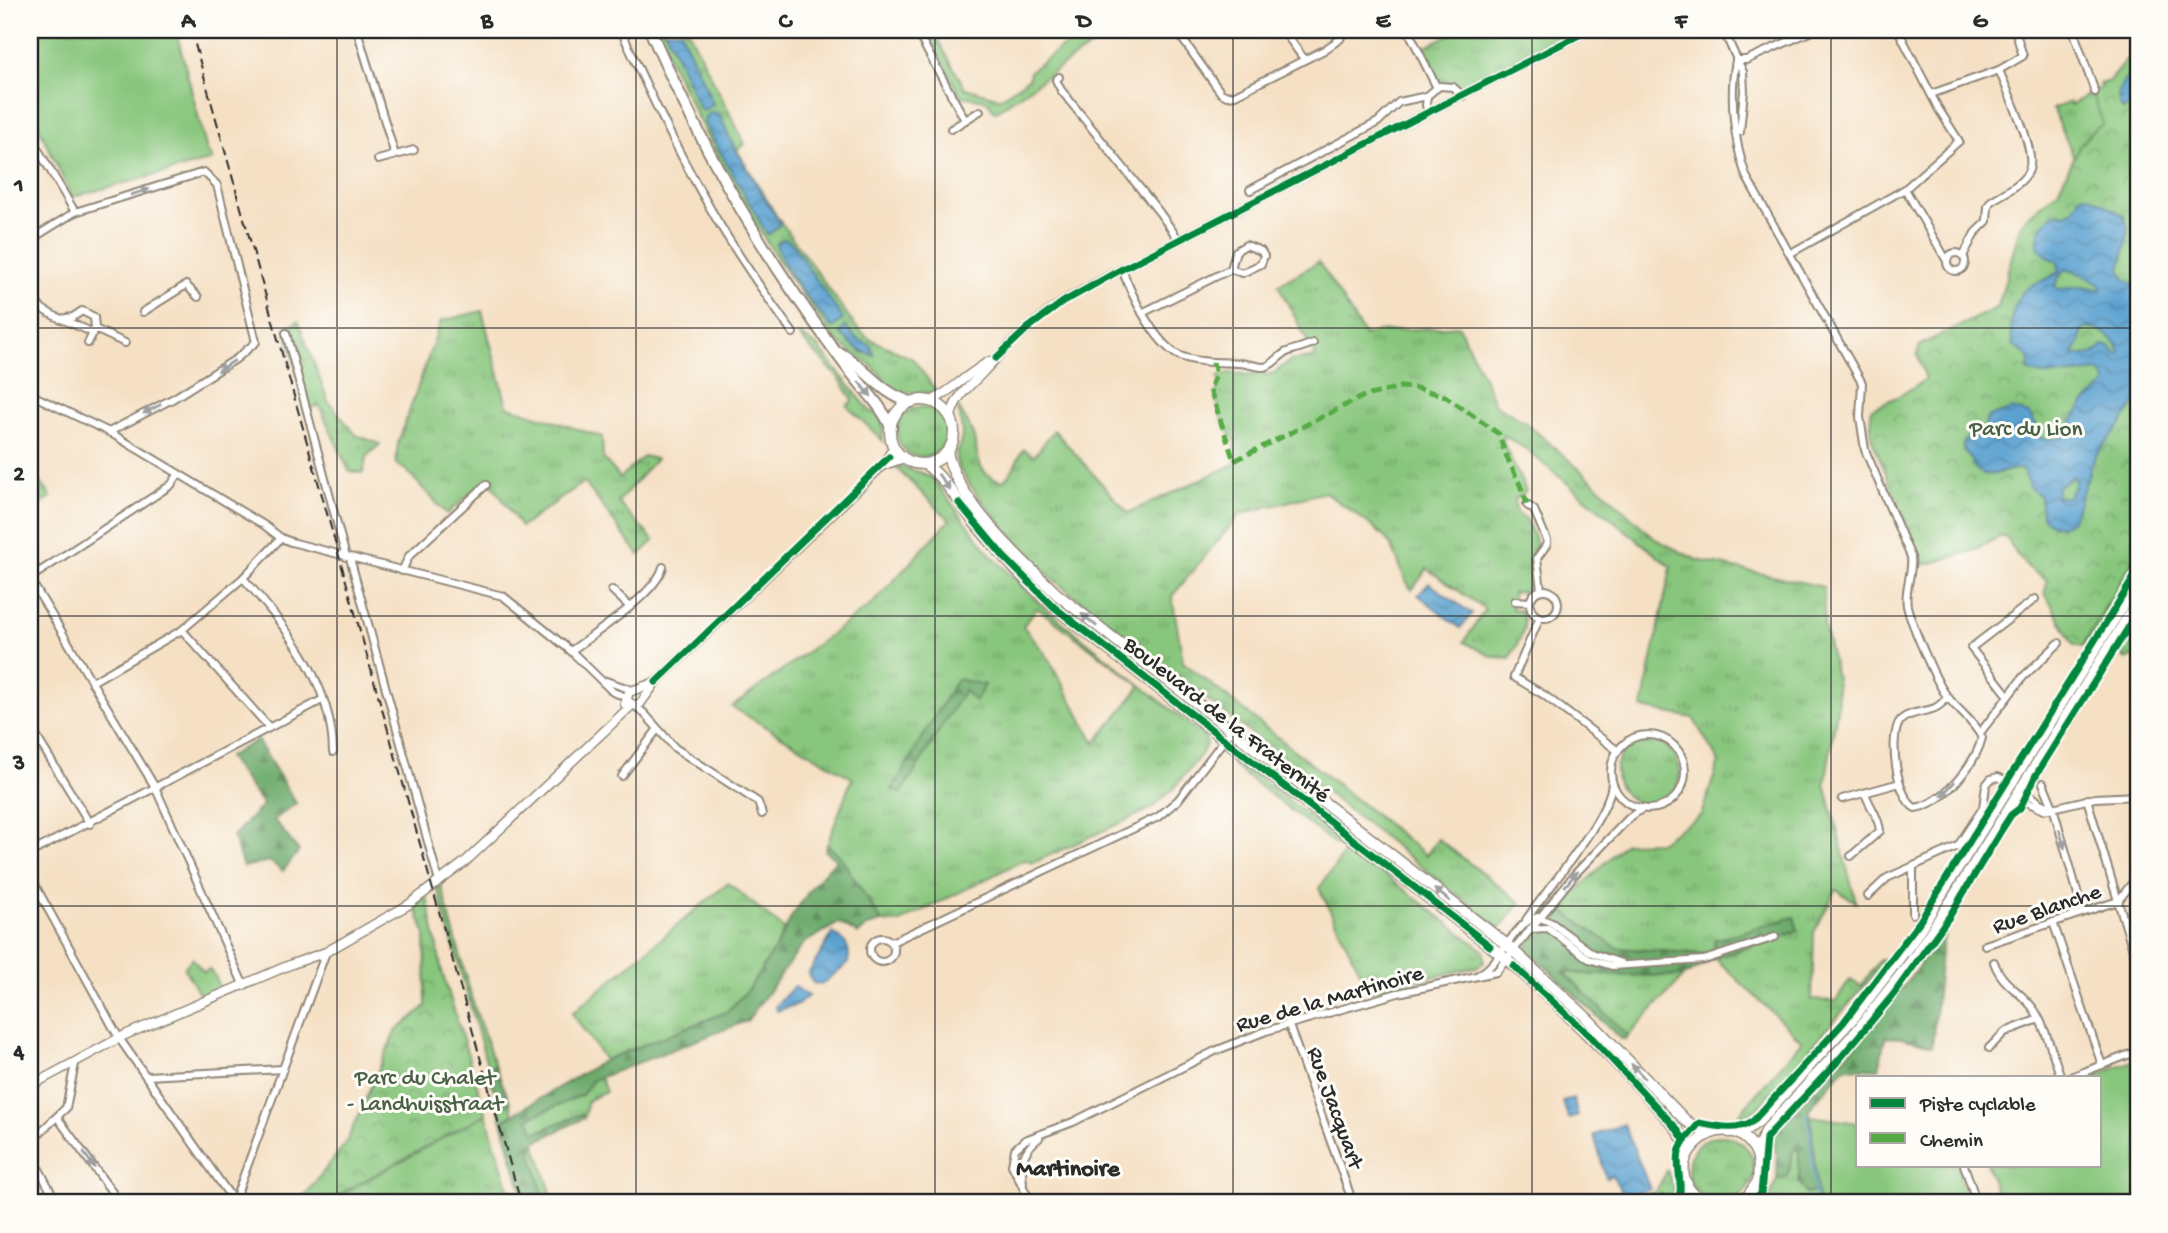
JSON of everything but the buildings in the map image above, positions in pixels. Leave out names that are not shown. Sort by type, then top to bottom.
[{"type":"highway","points":[[650,30],[697,129],[740,206],[780,271],[848,368],[882,409],[891,427]]},
{"type":"highway","points":[[837,351],[867,371],[890,394],[911,402]]},
{"type":"main road","points":[[932,401],[943,407],[951,417],[954,435],[947,452],[937,460],[925,464],[914,463],[904,458],[894,447],[891,427],[897,412],[911,402],[932,401]]},
{"type":"main road","name":"Boulevard de la Fraternité","points":[[947,452],[954,474],[967,494],[1007,544],[1058,594],[1585,1016],[1685,1120],[1710,1133]]},
{"type":"main road","name":"Boulevard de la Fraternité","points":[[925,464],[939,474],[959,503],[1004,557],[1046,599],[1223,740],[1507,953],[1676,1128],[1686,1144],[1686,1156]]},
{"type":"main road","points":[[1706,1203],[1696,1197],[1684,1172],[1686,1156],[1695,1142],[1710,1133],[1745,1131],[1755,1125],[1868,1000],[1922,926],[2138,581]]},
{"type":"main road","points":[[1761,1203],[1758,1195],[1758,1148],[1763,1133],[1832,1060],[1890,990],[1942,916],[2138,601]]},
{"type":"main road","points":[[1729,1132],[1741,1136],[1751,1144],[1759,1161]]},
{"type":"main road","points":[[1737,1203],[1752,1191],[1758,1180]]},
{"type":"main road","points":[[1682,1203],[1687,1183]]},
{"type":"street","points":[[357,30],[395,155]]},
{"type":"street","points":[[621,30],[710,209],[793,334]]},
{"type":"street","points":[[916,30],[965,120]]},
{"type":"street","points":[[1176,30],[1221,93],[1227,96],[1340,39],[1344,30]]},
{"type":"street","points":[[1283,30],[1304,59]]},
{"type":"street","points":[[1408,30],[1437,88]]},
{"type":"street","points":[[951,417],[960,394],[1028,328],[1063,302],[1122,269],[1589,30]]},
{"type":"street","points":[[1723,30],[1743,72],[1739,147]]},
{"type":"street","points":[[1736,60],[1746,60],[1814,30]]},
{"type":"street","points":[[1791,253],[1905,189],[1959,141],[1898,30]]},
{"type":"street","points":[[1931,94],[1999,69],[2023,57],[2015,30]]},
{"type":"street","points":[[2073,30],[2095,92]]},
{"type":"street","points":[[1736,60],[1732,82],[1739,147],[1746,176],[1862,383],[1860,417],[1865,450],[1911,557],[1911,572],[1906,592],[1908,610],[1940,686],[1948,698],[1968,717],[1982,740],[1970,762],[1937,800],[1913,807],[1900,783],[1895,761],[1899,722],[1904,717],[1938,706],[1948,698]]},
{"type":"street","points":[[1962,256],[1975,233],[1987,221],[1991,201],[2022,179],[2029,172],[2031,164],[2029,144],[1999,69]]},
{"type":"street","points":[[1059,77],[1056,80],[1061,90],[1179,240]]},
{"type":"street","points":[[1250,190],[1378,121],[1399,102],[1427,96],[1437,88],[1453,87],[1463,96]]},
{"type":"street","points":[[1427,96],[1429,113]]},
{"type":"street","points":[[951,129],[980,111]]},
{"type":"street","points":[[30,136],[75,212]]},
{"type":"street","points":[[378,160],[414,150]]},
{"type":"street","points":[[30,240],[75,212],[204,172],[217,185],[256,342],[236,359],[174,398],[109,432]]},
{"type":"street","points":[[1905,189],[1951,270],[1957,271],[1965,264],[1962,256]]},
{"type":"street","points":[[1142,313],[1231,269],[1242,273],[1261,264],[1264,256],[1261,251],[1246,245],[1236,251],[1231,269]]},
{"type":"street","points":[[1947,261],[1953,253],[1962,256]]},
{"type":"street","points":[[1122,269],[1129,290],[1142,313],[1170,350],[1190,359],[1268,366],[1286,352],[1313,343]]},
{"type":"street","points":[[143,312],[186,285],[198,297]]},
{"type":"street","points":[[30,296],[38,306],[60,319],[125,343]]},
{"type":"street","points":[[60,319],[73,317],[82,311],[94,317],[94,331],[88,343]]},
{"type":"street","points":[[286,333],[439,883]]},
{"type":"street","points":[[932,401],[975,369],[996,358]]},
{"type":"street","points":[[30,394],[109,432],[264,525],[281,538],[348,558],[503,596],[604,681],[634,699],[657,730],[675,748],[758,802],[762,814]]},
{"type":"street","points":[[30,1086],[119,1038],[326,952],[408,905],[439,883],[465,862],[882,466],[894,447]]},
{"type":"street","points":[[882,466],[904,458]]},
{"type":"street","points":[[178,475],[171,485],[38,571],[30,579],[155,787],[244,986]]},
{"type":"street","points":[[402,571],[409,556],[486,485]]},
{"type":"street","points":[[1527,505],[1534,510],[1547,540],[1537,558],[1541,590]]},
{"type":"street","points":[[92,682],[182,630],[243,578],[281,538]]},
{"type":"street","points":[[30,562],[38,571]]},
{"type":"street","points":[[571,651],[630,607],[660,577],[663,567]]},
{"type":"street","points":[[243,578],[297,644],[312,668],[333,735],[333,752]]},
{"type":"street","points":[[612,590],[630,607]]},
{"type":"street","points":[[1541,590],[1554,594],[1558,602],[1553,614],[1541,617],[1533,611],[1530,603],[1534,594],[1541,590]]},
{"type":"street","points":[[2008,695],[1970,648],[2035,600]]},
{"type":"street","points":[[1516,601],[1530,603]]},
{"type":"street","points":[[1541,617],[1514,677],[1544,695],[1618,751]]},
{"type":"street","points":[[182,630],[268,726]]},
{"type":"street","points":[[1980,733],[2026,674],[2059,643]]},
{"type":"street","points":[[30,853],[90,824],[268,726],[322,700]]},
{"type":"street","points":[[30,726],[90,824]]},
{"type":"street","points":[[622,776],[657,730]]},
{"type":"street","points":[[892,942],[1158,817],[1178,800],[1231,731]]},
{"type":"street","points":[[1525,928],[1611,795],[1613,762],[1618,751],[1632,739],[1649,735],[1666,740],[1675,747],[1685,768],[1684,780],[1675,796],[1661,806],[1643,808],[1626,801],[1613,780]]},
{"type":"street","points":[[1868,897],[1885,879],[1961,844],[1983,808],[1984,789],[1989,780],[1998,777],[2010,785],[2022,788],[2042,804],[2053,807]]},
{"type":"street","points":[[1842,799],[1900,783]]},
{"type":"street","points":[[2043,783],[2053,807],[2083,912]]},
{"type":"street","points":[[2010,785],[2017,797],[2046,810],[2087,799],[2138,796]]},
{"type":"street","points":[[1852,856],[1880,829],[1865,793]]},
{"type":"street","points":[[2087,799],[2138,966]]},
{"type":"street","points":[[1525,928],[1540,918],[1582,866],[1629,818],[1643,808]]},
{"type":"street","points":[[1913,867],[1913,914]]},
{"type":"street","points":[[30,876],[119,1038],[235,1203]]},
{"type":"street","points":[[2118,901],[2133,882],[2138,880]]},
{"type":"street","name":"Rue Blanche","points":[[1986,945],[2118,901]]},
{"type":"street","points":[[1540,918],[1552,923],[1592,953],[1612,961],[1639,964]]},
{"type":"street","points":[[2053,922],[2102,1065]]},
{"type":"street","points":[[1525,928],[1548,928],[1582,955],[1604,965],[1678,963],[1715,958],[1775,937]]},
{"type":"street","name":"Rue de la Martinoire","points":[[1031,1203],[1012,1167],[1014,1152],[1025,1140],[1047,1133],[1215,1051],[1288,1023],[1398,993],[1473,977],[1487,970],[1507,953],[1525,928]]},
{"type":"street","points":[[877,939],[888,939],[892,942],[895,953],[888,961],[882,962],[873,958],[870,947],[877,939]]},
{"type":"street","points":[[235,1203],[326,952]]},
{"type":"street","points":[[1993,962],[2000,978],[2024,998],[2039,1019],[2061,1076]]},
{"type":"street","points":[[1989,1048],[2005,1032],[2039,1019]]},
{"type":"street","name":"Rue Jacquart","points":[[1288,1023],[1353,1203]]},
{"type":"street","points":[[2074,1076],[2138,1051]]},
{"type":"street","points":[[30,1142],[66,1108],[75,1063]]},
{"type":"street","points":[[146,1076],[283,1069]]},
{"type":"street","points":[[57,1117],[120,1203]]},
{"type":"street","points":[[30,1152],[57,1203]]},
{"type":"street","points":[[1964,1166],[1977,1203]]},
{"type":"green space","points":[[44,30],[176,30],[207,151],[213,160],[72,197],[30,109],[30,42]]},
{"type":"green space","points":[[655,30],[665,30],[700,109],[713,104],[680,30],[688,30],[745,144],[737,150],[776,215],[856,327],[868,338],[913,359],[937,392],[897,393],[889,388],[874,368],[835,340],[785,271],[742,202]],"holes":[[[719,114],[732,143],[780,224],[706,116]],[[846,327],[873,355],[862,352],[849,343]]]},
{"type":"green space","points":[[925,30],[932,30],[965,88],[1000,98],[1029,78],[1030,71],[1086,30],[1114,30],[995,112],[986,100],[961,96]]},
{"type":"green space","points":[[1459,30],[1576,30],[1466,87],[1439,80],[1422,48]]},
{"type":"green space","name":"Parc du Lion","points":[[2138,46],[2138,552],[2082,647],[2074,645],[2045,593],[2047,580],[2024,563],[2008,539],[2001,536],[1972,551],[1924,565],[1871,437],[1871,409],[1926,379],[1917,354],[1920,345],[1998,307],[2020,226],[2058,191],[2080,145],[2092,131],[2103,124],[2092,92],[2101,87],[2100,84],[2109,81]]},
{"type":"green space","points":[[2092,92],[2104,124],[2086,139],[2074,158],[2053,109],[2070,102],[2071,105]]},
{"type":"green space","points":[[1319,262],[1365,336],[1376,332],[1459,326],[1494,404],[1525,422],[1655,539],[1697,560],[1824,587],[1824,625],[1836,677],[1838,704],[1825,784],[1856,902],[1836,890],[1814,932],[1812,1000],[1836,1001],[1850,980],[1861,986],[1880,960],[1889,958],[1752,1115],[1738,1115],[1802,1041],[1715,958],[1797,931],[1794,917],[1716,955],[1616,948],[1559,909],[1625,843],[1659,842],[1701,815],[1719,762],[1693,718],[1642,708],[1671,567],[1524,448],[1503,435],[1504,445],[1526,491],[1515,500],[1516,509],[1520,516],[1526,518],[1537,545],[1528,560],[1529,587],[1521,592],[1513,592],[1512,609],[1521,611],[1524,629],[1510,658],[1493,657],[1464,642],[1485,609],[1427,569],[1412,590],[1387,540],[1366,521],[1325,492],[1240,514],[1172,596],[1183,662],[1426,855],[1438,839],[1521,903],[1500,928],[1053,579],[999,521],[961,471],[956,460],[962,434],[958,407],[971,429],[980,463],[987,474],[1003,481],[1024,449],[1034,456],[1054,430],[1128,513],[1235,464],[1235,442],[1224,424],[1215,396],[1220,382],[1218,376],[1229,373],[1274,373],[1290,361],[1316,357],[1278,285]]},
{"type":"green space","points":[[482,311],[507,406],[602,437],[603,458],[620,478],[644,456],[656,459],[618,502],[654,541],[639,555],[584,482],[521,527],[488,478],[447,514],[406,470],[396,464],[398,443],[441,321]]},
{"type":"green space","points":[[298,321],[328,401],[356,435],[380,444],[367,456],[363,473],[349,471],[319,405],[307,409],[286,329]]},
{"type":"green space","points":[[798,335],[818,347],[870,411],[879,413],[883,423],[883,441],[847,406],[853,400],[839,378]]},
{"type":"green space","points":[[922,407],[940,414],[947,432],[940,450],[922,457],[904,450],[897,432],[904,414]]},
{"type":"green space","points":[[895,467],[922,473],[933,479],[991,555],[1040,604],[1204,736],[1207,743],[1201,755],[1173,789],[1151,809],[1033,863],[1024,860],[898,923],[882,922],[839,855],[827,845],[852,778],[732,707],[872,604],[950,520]],"holes":[[[1037,608],[1141,686],[1095,743],[1047,656],[1023,626]]]},
{"type":"green space","points":[[35,474],[51,497],[38,506],[30,494],[30,478]]},
{"type":"green space","points":[[2138,552],[2138,565],[2086,649],[2084,644]]},
{"type":"green space","points":[[2138,617],[2138,655],[2126,660],[2116,651]]},
{"type":"green space","points":[[957,679],[985,685],[975,701],[964,690],[901,794],[892,789]]},
{"type":"green space","points":[[257,740],[296,803],[274,820],[299,851],[283,871],[269,861],[243,867],[233,836],[263,805],[228,757]]},
{"type":"green space","points":[[1648,740],[1666,746],[1674,754],[1680,772],[1674,790],[1666,798],[1648,804],[1630,798],[1622,790],[1616,772],[1622,754],[1630,746]]},
{"type":"green space","points":[[1236,760],[1484,951],[1484,962],[1479,966],[1370,992],[1319,888],[1345,852],[1232,765]]},
{"type":"green space","points":[[827,845],[839,855],[882,922],[868,926],[858,934],[839,923],[804,943],[747,1021],[593,1080],[582,1095],[529,1118],[535,1133],[582,1114],[584,1118],[535,1142],[531,1148],[545,1203],[525,1203],[502,1121],[605,1060],[727,1012],[749,989],[792,916],[814,884],[836,860],[825,851]]},
{"type":"green space","points":[[728,883],[784,929],[779,942],[749,989],[726,1012],[605,1060],[572,1013]]},
{"type":"green space","points":[[441,885],[474,1006],[495,1066],[488,1068],[437,888]]},
{"type":"green space","name":"Parc du Chalet - Landhuisstraat","points":[[427,897],[442,971],[486,1114],[324,1203],[315,1203],[305,1195],[346,1143],[395,1032],[426,1006],[425,933],[414,903]]},
{"type":"green space","points":[[1559,909],[1617,948],[1715,955],[1714,940],[1794,917],[1798,931],[1715,958],[1684,976],[1564,972],[1628,1036],[1621,1039],[1526,948],[1530,939]]},
{"type":"green space","points":[[1947,921],[1941,952],[1932,1046],[1902,1038],[1885,1037],[1879,1069],[1845,1067],[1809,1109],[1817,1191],[1806,1194],[1799,1182],[1799,1150],[1793,1150],[1787,1178],[1777,1179],[1777,1157],[1772,1136],[1872,1026],[1916,970]]},
{"type":"green space","points":[[192,958],[203,972],[209,969],[216,978],[220,992],[203,1000],[184,968]]},
{"type":"green space","points":[[1563,972],[1596,975],[1684,976],[1628,1036]]},
{"type":"green space","points":[[2138,1059],[2138,1203],[2000,1203],[1987,1166],[2102,1166],[2102,1076],[2095,1076]]},
{"type":"green space","points":[[495,1066],[510,1102],[504,1106],[499,1094],[495,1095],[488,1068]]},
{"type":"green space","points":[[600,1077],[606,1092],[588,1100],[584,1118],[581,1114],[534,1133],[528,1118],[582,1095],[593,1080]]},
{"type":"green space","points":[[499,1093],[504,1105],[510,1102],[513,1114],[502,1121],[495,1095]]},
{"type":"green space","points":[[486,1114],[513,1203],[325,1203]]},
{"type":"green space","points":[[1811,1116],[1856,1123],[1856,1166],[1956,1166],[1967,1197],[1959,1203],[1818,1203]]},
{"type":"green space","points":[[1721,1136],[1734,1139],[1744,1146],[1751,1156],[1754,1169],[1751,1182],[1744,1192],[1734,1199],[1721,1202],[1708,1199],[1698,1192],[1691,1182],[1688,1169],[1691,1156],[1698,1146],[1708,1139]]},
{"type":"green space","points":[[535,1142],[554,1203],[543,1201],[530,1149]]},
{"type":"green space","points":[[1793,1150],[1799,1150],[1799,1182],[1806,1193],[1817,1191],[1818,1203],[1764,1203],[1777,1179],[1787,1178]]},
{"type":"green space","points":[[1667,1171],[1675,1187],[1672,1201],[1674,1203],[1634,1203],[1631,1197],[1655,1193]]},
{"type":"water","points":[[665,30],[680,30],[713,104],[702,111],[700,109]]},
{"type":"water","points":[[2138,62],[2136,96],[2123,110],[2119,104],[2119,92]]},
{"type":"water","points":[[712,112],[719,114],[732,143],[780,224],[770,234],[767,234],[704,123],[706,116]]},
{"type":"water","points":[[2089,195],[2124,216],[2128,228],[2120,269],[2125,279],[2138,286],[2138,399],[2095,456],[2073,519],[2057,525],[2049,523],[2042,516],[2040,496],[2029,487],[2023,469],[1992,474],[1980,472],[1972,464],[1963,444],[1968,437],[1982,435],[1988,417],[2013,409],[2029,414],[2041,439],[2060,439],[2082,406],[2106,384],[2105,378],[2098,371],[2061,375],[2034,373],[2028,370],[2030,358],[2013,345],[2011,328],[2016,303],[2027,289],[2059,271],[2058,262],[2039,248],[2041,228],[2055,214],[2072,211],[2081,196]],"holes":[[[2066,269],[2084,275],[2100,285],[2100,290],[2082,287],[2057,289],[2055,285]],[[2087,327],[2103,332],[2112,339],[2120,353],[2116,354],[2110,347],[2103,345],[2090,354],[2073,355],[2081,341],[2082,330]],[[2073,476],[2075,484],[2068,497],[2056,497],[2057,487]]]},
{"type":"water","points":[[783,239],[791,242],[843,319],[832,328],[786,267],[776,244]]},
{"type":"water","points":[[845,327],[858,340],[870,345],[874,355],[859,350],[847,341],[840,333]]},
{"type":"water","points":[[1429,583],[1472,614],[1460,628],[1418,595]]},
{"type":"water","points":[[833,933],[846,945],[848,963],[821,985],[813,983],[808,974]]},
{"type":"water","points":[[794,986],[808,996],[798,1004],[777,1011],[775,1007]]},
{"type":"water","points":[[1573,1098],[1578,1116],[1568,1119],[1563,1101]]},
{"type":"water","points":[[1624,1124],[1650,1189],[1624,1196],[1612,1175],[1606,1178],[1594,1135]]},
{"type":"waterway","points":[[1808,1114],[1816,1203]]},
{"type":"railway","points":[[191,30],[521,1203]]},
{"type":"marked path","points":[[1213,362],[1216,374],[1210,389],[1234,461],[1362,397],[1400,387],[1416,388],[1445,396],[1499,434],[1527,505]]},
{"type":"marked path","points":[[1631,1203],[1664,1196],[1682,1203]]},
{"type":"cycle path","points":[[996,358],[1028,328],[1063,302],[1122,269],[1587,31]]},
{"type":"cycle path","points":[[656,682],[889,457]]},
{"type":"cycle path","points":[[959,503],[1004,557],[1054,607],[1490,946]]},
{"type":"cycle path","points":[[1677,1203],[1680,1191],[1678,1158],[1685,1140],[1699,1123],[1734,1127],[1753,1121],[1843,1023],[1920,921],[2138,571]]},
{"type":"cycle path","points":[[1751,1203],[1761,1194],[1766,1138],[1838,1061],[1893,995],[1949,917],[2011,815],[2020,808],[2036,775],[2138,612]]},
{"type":"cycle path","points":[[1514,966],[1589,1035],[1685,1141]]},
{"type":"district","name":"Martinoire","points":[[1068,1167]]}]
